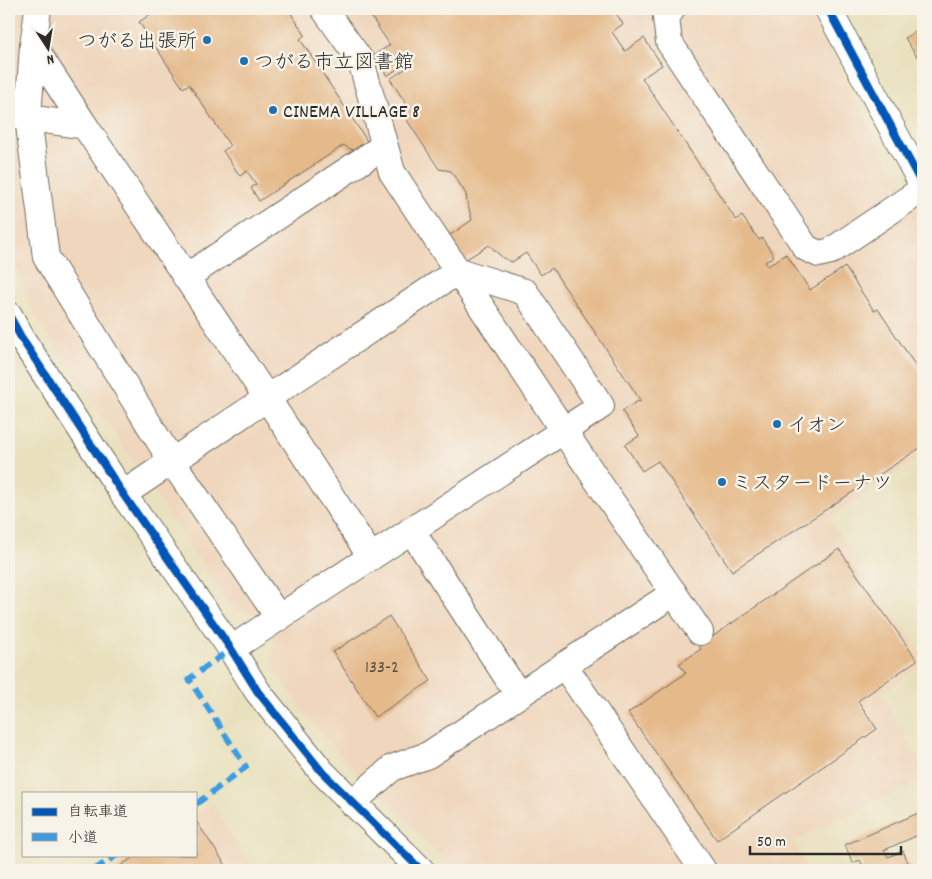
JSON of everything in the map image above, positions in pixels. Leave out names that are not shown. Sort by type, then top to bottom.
[{"type":"street","points":[[60,9],[36,26],[18,116],[46,257],[171,460],[279,618]]},
{"type":"street","points":[[324,9],[361,61],[392,172],[700,632]]},
{"type":"street","points":[[672,9],[666,18],[669,42],[806,248],[819,254],[830,251],[923,188],[828,9]]},
{"type":"street","points":[[36,26],[84,126],[267,398],[371,557]]},
{"type":"street","points":[[18,116],[84,126]]},
{"type":"street","points":[[186,278],[384,146]]},
{"type":"street","points":[[123,494],[171,460],[458,271]]},
{"type":"street","points":[[231,649],[601,406],[525,292],[458,271]]},
{"type":"street","points":[[9,315],[22,339],[123,494],[231,649],[258,692],[322,772],[421,870]]},
{"type":"street","points":[[411,530],[518,694]]},
{"type":"street","points":[[352,803],[392,768],[428,755],[674,593]]},
{"type":"street","points":[[564,666],[703,870]]},
{"type":"shaded area","points":[[9,9],[808,9],[891,166],[923,217],[923,455],[828,519],[923,656],[923,664],[881,694],[923,768],[923,779],[794,841],[806,870],[455,870],[346,761],[303,711],[271,664],[275,639],[261,615],[233,610],[36,317],[9,249]]},
{"type":"shaded area","points":[[212,804],[255,870],[108,870],[129,856],[198,856],[198,813]]},
{"type":"building","points":[[158,9],[288,9],[305,35],[300,39],[371,147],[356,151],[344,145],[259,201],[251,188],[256,184],[247,171],[240,176],[223,151],[230,146],[189,84],[183,88],[139,22]]},
{"type":"building","points":[[366,9],[613,9],[623,24],[612,32],[625,51],[644,38],[662,65],[642,78],[736,220],[742,216],[759,240],[762,238],[774,256],[765,262],[768,266],[786,254],[810,290],[845,267],[874,311],[878,309],[923,377],[923,446],[732,571],[658,461],[642,471],[625,445],[639,436],[622,411],[641,401],[552,268],[541,275],[526,253],[512,262],[503,258],[489,245],[465,260],[449,236],[472,220],[466,194],[451,171],[439,169],[403,114],[405,102],[390,79],[405,69],[403,65],[387,76],[374,55],[390,45]]},
{"type":"building","points":[[923,26],[923,54],[917,57],[905,38]]},
{"type":"building","points":[[839,549],[917,660],[858,701],[877,729],[717,840],[628,713],[686,673],[679,664],[701,649],[699,646]]},
{"type":"building","points":[[389,616],[431,681],[375,717],[333,652]]},
{"type":"building","points":[[923,811],[923,833],[884,850],[888,857],[903,851],[911,870],[859,870],[864,868],[860,860],[853,863],[845,845]]},
{"type":"building","points":[[198,824],[229,870],[114,870],[135,856],[198,856]]},
{"type":"marked path","points":[[198,803],[246,767],[189,679],[231,649]]},
{"type":"marked path","points":[[94,870],[115,856]]},
{"type":"cycle path","points":[[828,9],[923,186]]},
{"type":"cycle path","points":[[9,315],[22,339],[123,494],[231,649],[258,692],[322,772],[421,870]]},
{"type":"place","name":"つがる出張所","points":[[207,40]]},
{"type":"place","name":"つがる市立図書館","points":[[244,61]]},
{"type":"place","name":"CINEMA VILLAGE 8","points":[[273,110]]},
{"type":"place","name":"イオン","points":[[777,424]]},
{"type":"place","name":"ミスタードーナツ","points":[[722,482]]}]
